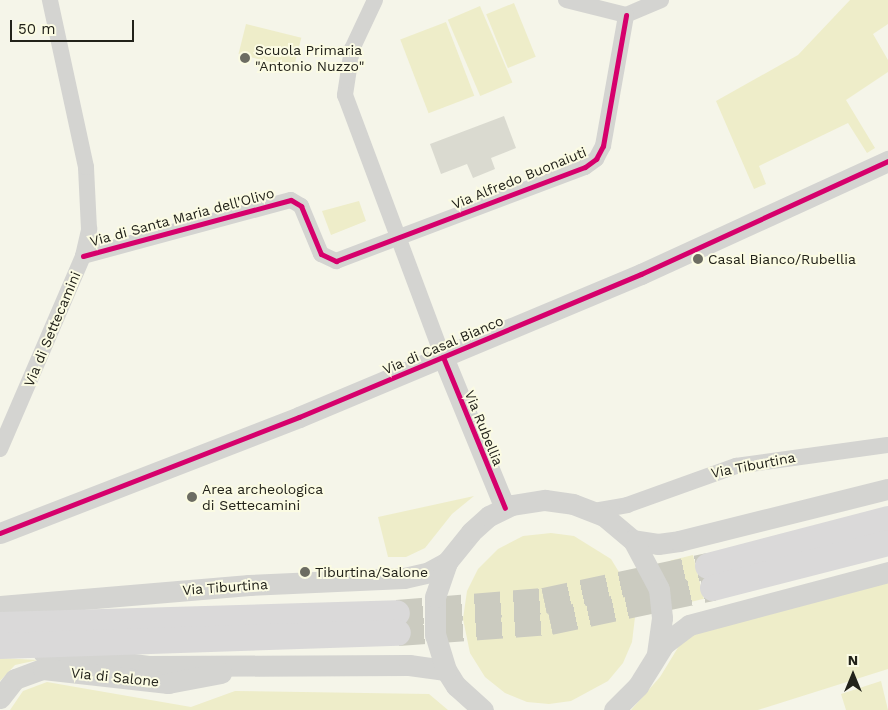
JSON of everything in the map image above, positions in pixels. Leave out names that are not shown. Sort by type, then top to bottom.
[{"type":"main road","points":[[888,519],[710,577],[888,543]]},
{"type":"main road","points":[[0,625],[397,623],[8,646]]},
{"type":"street","name":"Via di Settecamini","points":[[0,449],[83,256],[90,220],[89,185],[50,0]]},
{"type":"street","name":"Via Rubellia","points":[[375,0],[352,49],[344,84],[346,101],[443,357],[505,508]]},
{"type":"street","points":[[566,0],[626,15],[661,0]]},
{"type":"street","name":"Via Alfredo Buonaiuti","points":[[287,201],[301,206],[319,251],[327,259],[340,260],[596,159],[604,146],[626,15]]},
{"type":"street","name":"Via di Casal Bianco","points":[[0,533],[93,499],[443,357],[650,270],[888,161]]},
{"type":"street","name":"Via di Santa Maria dell'Olivo","points":[[83,256],[287,201]]},
{"type":"street","name":"Via Tiburtina","points":[[594,511],[632,503],[736,466],[888,445]]},
{"type":"street","name":"Via Tiburtina","points":[[633,540],[658,544],[679,542],[888,489]]},
{"type":"street","name":"Via Tiburtina","points":[[483,710],[456,686],[446,670],[438,651],[434,616],[439,582],[447,562],[480,524],[505,508],[545,500],[594,511],[633,540],[650,565],[659,589],[662,618],[657,654]]},
{"type":"street","name":"Via Tiburtina","points":[[0,606],[268,584],[404,578],[429,572],[447,562]]},
{"type":"street","name":"Via Tiburtina","points":[[614,710],[638,686],[657,654],[673,636],[696,622],[888,572]]},
{"type":"street","points":[[8,646],[142,666],[424,666],[446,670]]},
{"type":"street","name":"Via di Salone","points":[[0,698],[15,679],[35,670],[175,683],[203,680],[240,666]]},
{"type":"green space","points":[[850,0],[888,0],[888,24],[873,34],[888,60],[888,72],[846,100],[875,148],[867,153],[848,123],[759,166],[766,184],[754,189],[716,101],[798,55]]},
{"type":"green space","points":[[514,3],[536,57],[508,68],[486,14]]},
{"type":"green space","points":[[480,6],[512,82],[480,96],[448,20]]},
{"type":"green space","points":[[446,22],[474,96],[429,113],[400,40]]},
{"type":"green space","points":[[246,24],[301,38],[294,68],[239,54]]},
{"type":"green space","points":[[359,201],[366,221],[331,235],[322,211]]},
{"type":"green space","points":[[474,496],[452,514],[425,548],[406,557],[388,557],[378,517]]},
{"type":"green space","points":[[551,533],[574,536],[611,559],[630,590],[635,617],[632,642],[623,663],[608,681],[571,701],[549,704],[527,702],[505,693],[485,677],[470,653],[463,619],[467,591],[478,569],[498,549],[523,536]]},
{"type":"green space","points":[[693,555],[704,599],[682,604],[671,561]]},
{"type":"green space","points":[[888,579],[888,669],[758,710],[631,710],[660,677],[682,641],[708,626]]},
{"type":"green space","points":[[0,658],[38,660],[15,665],[0,681]]},
{"type":"green space","points":[[881,681],[888,710],[846,710],[841,694]]},
{"type":"green space","points":[[47,682],[191,707],[235,691],[429,694],[448,710],[10,710],[23,691]]},
{"type":"building","points":[[504,116],[516,148],[491,158],[495,169],[473,178],[467,164],[441,174],[430,144]]},
{"type":"tunnel","points":[[397,613],[544,601],[708,566]]},
{"type":"tunnel","points":[[398,633],[550,622],[713,588]]},
{"type":"cycle path","points":[[83,256],[291,200],[301,206],[321,254],[336,261],[585,167],[596,159],[603,146],[626,15]]},
{"type":"cycle path","points":[[0,533],[299,417],[641,274],[888,161]]},
{"type":"cycle path","points":[[443,357],[505,508]]},
{"type":"place","name":"Scuola Primaria \"Antonio Nuzzo\"","points":[[245,58]]},
{"type":"place","name":"Casal Bianco/Rubellia","points":[[698,259]]},
{"type":"place","name":"Area archeologica di Settecamini","points":[[192,497]]},
{"type":"place","name":"Tiburtina/Salone","points":[[305,572]]}]
